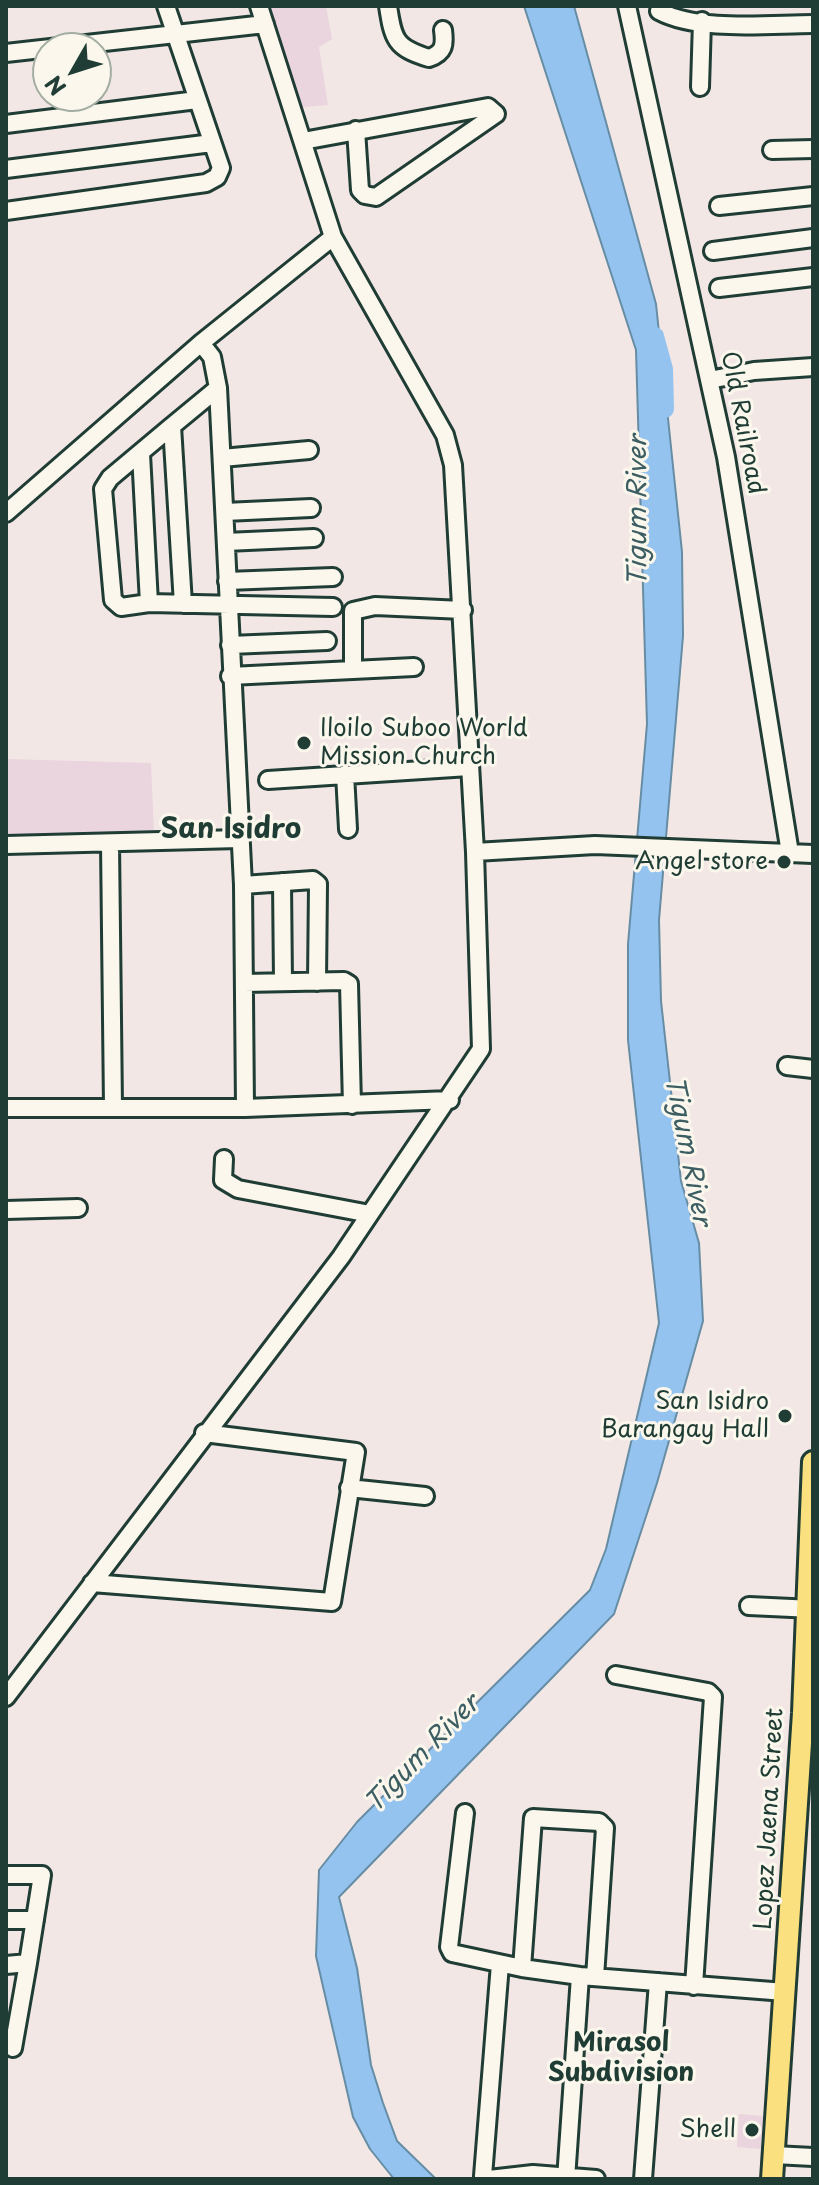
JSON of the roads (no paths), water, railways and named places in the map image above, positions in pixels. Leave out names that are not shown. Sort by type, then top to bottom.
[{"type":"main road","name":"Lopez Jaena Street","points":[[772,2179],[808,1714],[813,1462]]},
{"type":"street","points":[[6,211],[206,183],[217,177],[221,168],[166,6]]},
{"type":"street","points":[[6,1697],[370,1214],[450,1100],[481,1049],[475,852],[457,496],[445,435],[333,237],[259,6]]},
{"type":"street","points":[[388,6],[396,39],[403,49],[429,58],[441,52],[445,45],[443,30]]},
{"type":"street","points":[[629,13],[658,8],[673,18],[702,21],[813,24]]},
{"type":"street","name":"Old Railroad","points":[[629,13],[710,380],[790,853]]},
{"type":"street","points":[[700,87],[702,21]]},
{"type":"street","points":[[6,53],[265,24]]},
{"type":"street","points":[[6,124],[197,100]]},
{"type":"street","points":[[303,141],[356,130],[488,107],[496,114],[494,119],[376,197],[365,195],[360,190],[356,130]]},
{"type":"street","points":[[6,169],[212,143]]},
{"type":"street","points":[[772,150],[813,149]]},
{"type":"street","points":[[719,206],[813,196]]},
{"type":"street","points":[[6,513],[201,343],[333,237]]},
{"type":"street","points":[[713,251],[813,238]]},
{"type":"street","points":[[719,288],[813,277]]},
{"type":"street","points":[[201,343],[212,357],[218,388],[230,676],[243,885],[245,1108]]},
{"type":"street","points":[[710,380],[754,371],[813,367]]},
{"type":"street","points":[[218,388],[110,478],[103,489],[113,600],[121,607],[149,603],[333,607]]},
{"type":"street","points":[[172,426],[183,604]]},
{"type":"street","points":[[222,458],[309,450]]},
{"type":"street","points":[[141,454],[149,603]]},
{"type":"street","points":[[6,491],[23,499]]},
{"type":"street","points":[[225,512],[311,508]]},
{"type":"street","points":[[226,542],[314,538]]},
{"type":"street","points":[[227,581],[333,577]]},
{"type":"street","points":[[353,670],[353,611],[375,606],[463,610]]},
{"type":"street","points":[[230,645],[327,641]]},
{"type":"street","points":[[230,676],[414,667]]},
{"type":"street","points":[[268,780],[469,767]]},
{"type":"street","points":[[345,774],[348,829]]},
{"type":"street","points":[[6,845],[239,839]]},
{"type":"street","points":[[110,843],[113,1107]]},
{"type":"street","points":[[475,852],[595,845],[813,854]]},
{"type":"street","points":[[243,885],[313,880],[318,884],[317,982]]},
{"type":"street","points":[[282,882],[283,982]]},
{"type":"street","points":[[244,983],[344,981],[349,984],[352,1105]]},
{"type":"street","points":[[787,1066],[813,1069]]},
{"type":"street","points":[[6,1108],[245,1108],[450,1100]]},
{"type":"street","points":[[224,1159],[223,1180],[238,1189],[370,1214]]},
{"type":"street","points":[[6,1210],[78,1208]]},
{"type":"street","points":[[92,1583],[332,1602],[356,1452],[204,1433]]},
{"type":"street","points":[[349,1488],[425,1496]]},
{"type":"street","points":[[749,1606],[809,1609]]},
{"type":"street","points":[[616,1675],[708,1692],[713,1697],[694,1986]]},
{"type":"street","points":[[465,1813],[449,1947],[452,1953],[522,1968],[588,1976],[785,1992]]},
{"type":"street","points":[[522,1968],[533,1818],[599,1822],[605,1828],[566,2177]]},
{"type":"street","points":[[6,1875],[42,1875],[28,1963],[12,2021],[13,2048]]},
{"type":"street","points":[[6,1920],[35,1920]]},
{"type":"street","points":[[6,1965],[28,1963]]},
{"type":"street","points":[[500,1964],[483,2176],[488,2179],[533,2174],[596,2179]]},
{"type":"street","points":[[643,2179],[658,1982]]},
{"type":"street","points":[[774,2155],[813,2157]]},
{"type":"water","points":[[524,6],[574,6],[656,304],[682,552],[683,636],[659,920],[661,1001],[681,1181],[699,1243],[703,1321],[657,1483],[614,1614],[339,1897],[357,1968],[371,2065],[383,2103],[397,2141],[436,2179],[394,2179],[370,2149],[353,2117],[316,1956],[319,1870],[357,1822],[590,1590],[606,1549],[659,1323],[628,1040],[628,944],[647,724],[636,350]]},
{"type":"waterway","name":"Tigum River","points":[[655,336],[664,369],[665,409]]},
{"type":"place","name":"Iloilo Suboo World Mission Church","points":[[304,743]]},
{"type":"place","name":"Angel store","points":[[784,862]]},
{"type":"place","name":"San Isidro Barangay Hall","points":[[785,1416]]},
{"type":"place","name":"Shell","points":[[752,2130]]},
{"type":"district","name":"San Isidro","points":[[231,830]]},
{"type":"district","name":"Mirasol Subdivision","points":[[621,2059]]}]
